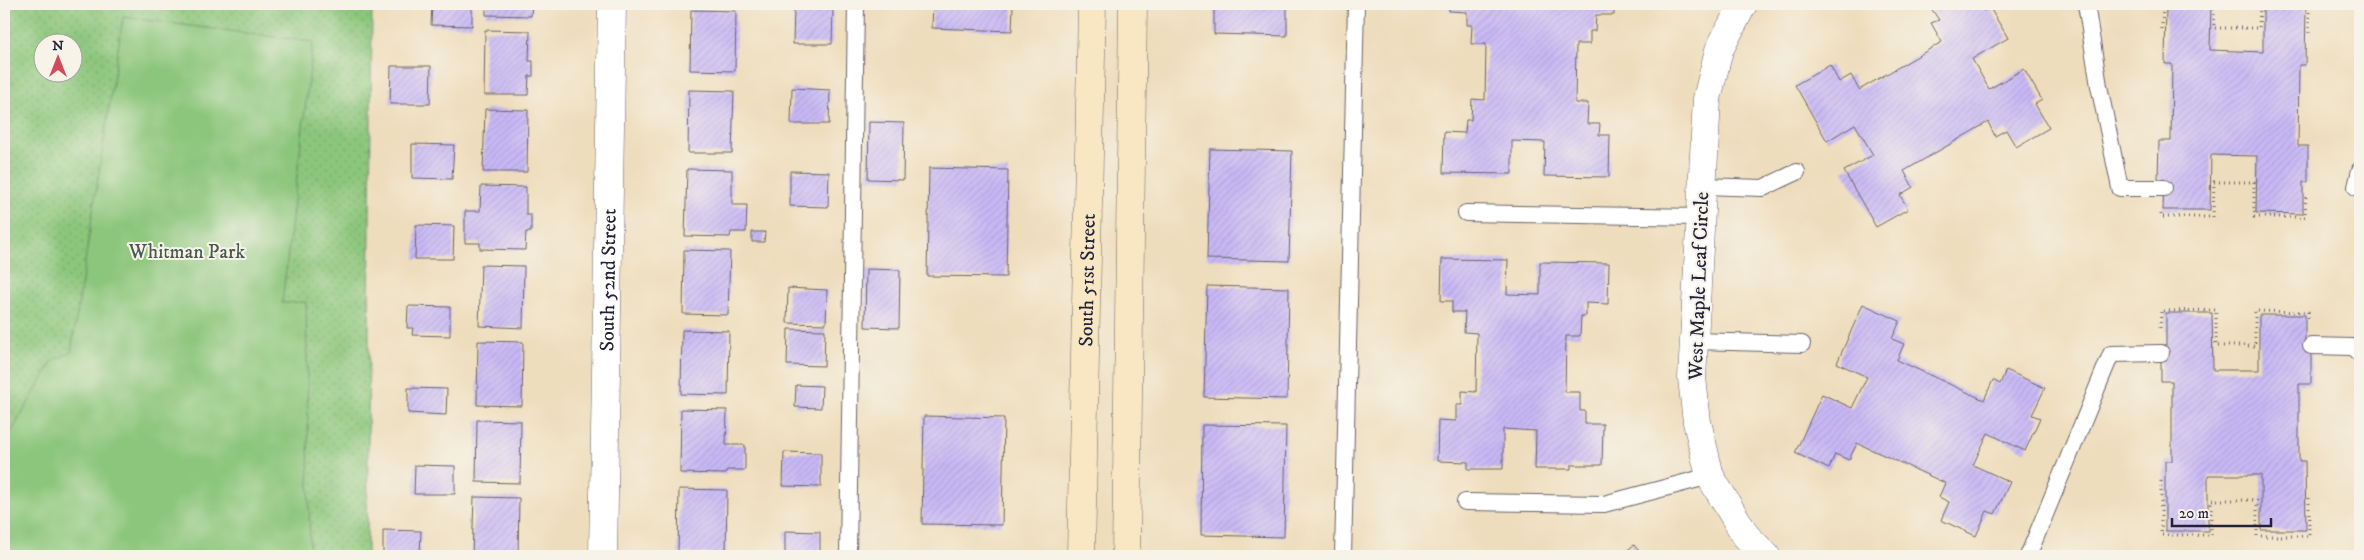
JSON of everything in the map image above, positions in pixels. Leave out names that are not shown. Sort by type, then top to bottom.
[{"type":"street","name":"South 52nd Street","points":[[603,556],[612,4]]},
{"type":"street","name":"South 51st Street","points":[[1081,556],[1092,4]]},
{"type":"street","points":[[1126,556],[1133,4]]},
{"type":"street","name":"West Maple Leaf Circle","points":[[1743,4],[1718,50],[1707,99],[1692,378],[1697,422],[1710,476],[1746,536],[1766,556]]},
{"type":"lane","points":[[848,556],[856,4]]},
{"type":"lane","points":[[1343,556],[1356,4]]},
{"type":"lane","points":[[2086,4],[2099,86],[2120,188],[2163,188]]},
{"type":"lane","points":[[2356,186],[2360,170]]},
{"type":"lane","points":[[1702,186],[1763,188],[1797,172]]},
{"type":"lane","points":[[1466,213],[1700,217]]},
{"type":"lane","points":[[1693,341],[1802,344]]},
{"type":"lane","points":[[2311,346],[2352,347],[2360,354]]},
{"type":"lane","points":[[2028,556],[2111,354],[2160,353]]},
{"type":"lane","points":[[1465,502],[1604,504],[1710,476]]},
{"type":"path","points":[[2162,29],[2163,4]]},
{"type":"path","points":[[2214,4],[2214,28],[2259,28],[2260,4]]},
{"type":"path","points":[[2309,4],[2309,33]]},
{"type":"path","points":[[2163,188],[2162,217],[2213,217],[2214,182],[2254,182],[2254,217],[2306,217],[2306,194]]},
{"type":"path","points":[[2160,353],[2161,311],[2216,310],[2216,346],[2255,346],[2255,311],[2308,312],[2311,346]]},
{"type":"path","points":[[2162,481],[2162,535],[2211,535],[2211,500],[2257,500],[2257,536],[2309,536],[2309,497]]},
{"type":"green space","name":"Whitman Park","points":[[4,4],[372,4],[367,556],[4,556]]},
{"type":"green space","name":"Whitman Park","points":[[123,17],[313,42],[282,303],[306,302],[310,556],[4,556],[4,444],[53,361],[71,352]]},
{"type":"building","points":[[432,4],[472,4],[472,26],[431,25]]},
{"type":"building","points":[[486,4],[532,4],[531,16],[486,15]]},
{"type":"building","points":[[933,4],[1013,4],[1012,31],[932,28]]},
{"type":"building","points":[[1214,4],[1287,4],[1287,36],[1214,34]]},
{"type":"building","points":[[1449,4],[1548,6],[1548,4],[1614,4],[1614,15],[1596,15],[1595,31],[1590,31],[1590,44],[1576,44],[1575,103],[1588,103],[1587,124],[1600,124],[1599,135],[1610,135],[1609,177],[1544,176],[1545,142],[1512,141],[1512,174],[1443,173],[1444,132],[1465,133],[1466,120],[1471,120],[1472,99],[1485,100],[1486,44],[1471,44],[1472,25],[1467,25],[1467,12],[1449,11]]},
{"type":"building","points":[[1938,4],[1978,4],[1983,11],[1990,8],[2008,38],[1972,59],[1989,89],[2024,69],[2042,100],[2035,104],[2049,128],[2016,147],[2006,130],[1995,136],[1988,122],[1904,171],[1913,187],[1900,195],[1908,209],[1876,227],[1844,171],[1873,155],[1855,124],[1827,141],[1795,85],[1830,65],[1839,82],[1851,75],[1859,90],[1942,42],[1931,23],[1939,20],[1931,8]]},
{"type":"building","points":[[2166,4],[2211,4],[2210,50],[2263,52],[2263,4],[2306,4],[2305,65],[2299,65],[2298,146],[2308,146],[2308,182],[2303,182],[2303,214],[2256,213],[2257,156],[2211,155],[2210,210],[2163,210],[2164,179],[2158,179],[2159,141],[2171,141],[2172,64],[2165,64]]},
{"type":"building","points":[[794,9],[833,9],[832,44],[793,44]]},
{"type":"building","points":[[691,10],[736,11],[735,71],[690,70]]},
{"type":"building","points":[[485,30],[530,31],[529,61],[533,61],[533,76],[529,76],[528,95],[484,95]]},
{"type":"building","points":[[391,66],[431,66],[430,104],[390,104]]},
{"type":"building","points":[[792,88],[830,90],[829,124],[791,124]]},
{"type":"building","points":[[689,90],[734,91],[732,153],[688,153]]},
{"type":"building","points":[[485,109],[528,110],[527,172],[483,172]]},
{"type":"building","points":[[869,122],[904,123],[903,180],[868,179]]},
{"type":"building","points":[[412,144],[454,145],[452,179],[412,178]]},
{"type":"building","points":[[1210,149],[1292,151],[1289,261],[1207,259]]},
{"type":"building","points":[[929,168],[1008,170],[1006,277],[927,276]]},
{"type":"building","points":[[687,169],[732,170],[732,205],[747,205],[746,232],[731,232],[730,237],[685,236]]},
{"type":"building","points":[[790,171],[829,172],[828,207],[790,206]]},
{"type":"building","points":[[481,186],[526,187],[526,215],[531,215],[531,232],[526,232],[525,250],[480,249],[480,243],[465,243],[465,211],[480,211]]},
{"type":"building","points":[[416,225],[454,226],[453,259],[415,259]]},
{"type":"building","points":[[752,232],[765,232],[764,242],[752,242]]},
{"type":"building","points":[[684,250],[730,251],[728,315],[683,314]]},
{"type":"building","points":[[1442,259],[1508,260],[1507,294],[1540,295],[1540,262],[1609,263],[1608,304],[1586,303],[1586,316],[1581,316],[1580,336],[1566,336],[1565,392],[1580,392],[1580,411],[1585,411],[1585,424],[1603,424],[1602,465],[1571,465],[1571,469],[1535,469],[1536,431],[1503,429],[1503,469],[1468,469],[1468,462],[1437,461],[1438,420],[1456,421],[1456,405],[1462,405],[1462,391],[1476,392],[1477,333],[1464,332],[1465,312],[1452,312],[1452,301],[1441,301]]},
{"type":"building","points":[[481,265],[524,266],[523,328],[479,326]]},
{"type":"building","points":[[866,269],[900,270],[899,328],[865,327]]},
{"type":"building","points":[[1207,286],[1289,288],[1287,399],[1204,397]]},
{"type":"building","points":[[788,288],[827,290],[826,324],[787,323]]},
{"type":"building","points":[[1863,304],[1900,321],[1892,339],[1904,344],[1897,360],[1984,400],[1993,380],[2000,384],[2006,370],[2045,388],[2032,415],[2040,418],[2025,451],[1988,433],[1973,465],[2010,482],[1995,514],[1987,511],[1976,536],[1941,520],[1949,502],[1939,497],[1945,483],[1857,443],[1849,460],[1835,454],[1829,469],[1795,453],[1822,394],[1852,408],[1867,377],[1837,363]]},
{"type":"building","points":[[408,306],[450,307],[450,336],[412,335],[413,328],[407,328]]},
{"type":"building","points":[[2166,313],[2212,313],[2213,370],[2259,370],[2259,315],[2305,315],[2305,346],[2311,346],[2311,384],[2299,384],[2299,461],[2305,461],[2306,530],[2261,530],[2261,475],[2208,475],[2208,531],[2165,531],[2165,461],[2172,461],[2172,381],[2161,381],[2161,345],[2166,345]]},
{"type":"building","points":[[788,329],[825,330],[824,366],[787,365]]},
{"type":"building","points":[[682,330],[729,331],[728,395],[681,394]]},
{"type":"building","points":[[478,341],[523,342],[522,406],[477,405]]},
{"type":"building","points":[[796,385],[822,386],[821,408],[795,407]]},
{"type":"building","points":[[408,388],[447,389],[446,415],[408,413]]},
{"type":"building","points":[[681,409],[727,410],[726,445],[745,445],[745,470],[727,470],[726,474],[680,473]]},
{"type":"building","points":[[924,416],[1004,418],[1002,525],[922,524]]},
{"type":"building","points":[[477,420],[521,421],[520,483],[476,482]]},
{"type":"building","points":[[1202,425],[1286,426],[1284,537],[1201,535]]},
{"type":"building","points":[[784,452],[821,453],[821,487],[783,486]]},
{"type":"building","points":[[415,465],[455,466],[455,494],[414,494]]},
{"type":"building","points":[[679,489],[727,490],[726,554],[678,553]]},
{"type":"building","points":[[474,497],[519,498],[518,556],[472,556]]},
{"type":"building","points":[[383,530],[421,531],[420,556],[383,556]]},
{"type":"building","points":[[785,531],[820,532],[820,556],[785,556]]},
{"type":"building","points":[[1634,545],[1643,556],[1620,556]]}]
